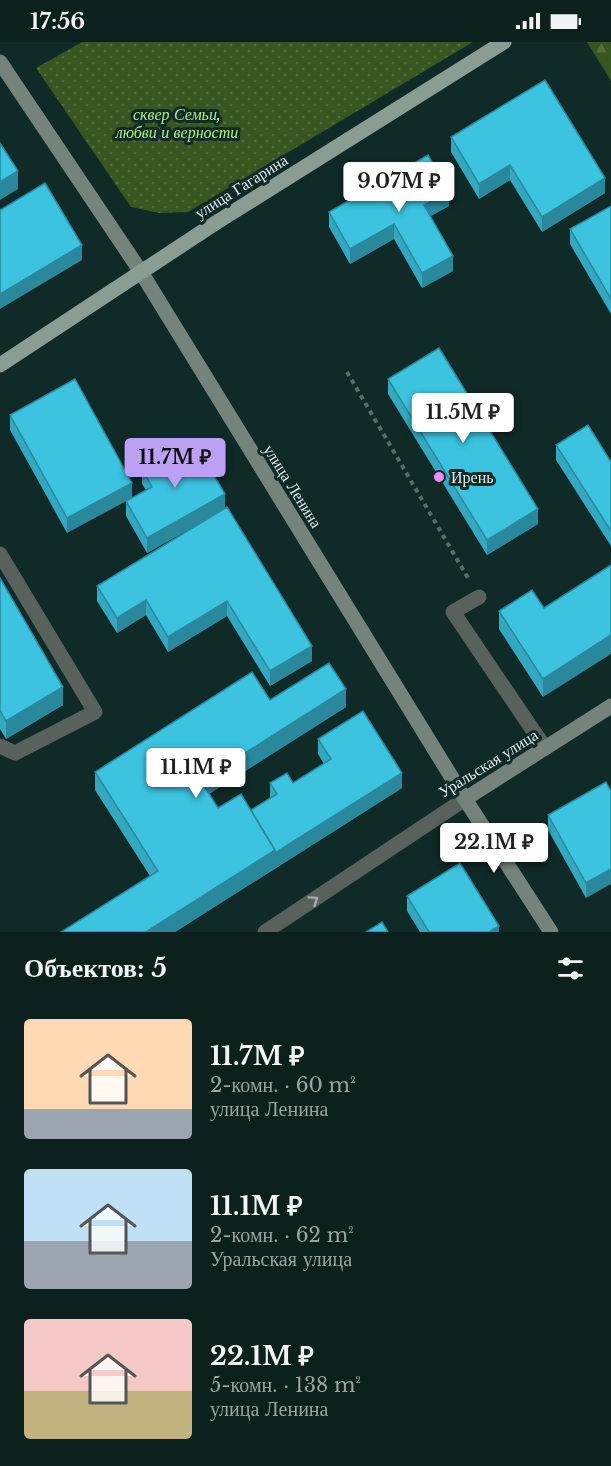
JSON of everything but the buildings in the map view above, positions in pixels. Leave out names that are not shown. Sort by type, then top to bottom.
[{"type":"main road","name":"улица Гагарина","points":[[0,365],[217,222],[504,42]]},
{"type":"main road","name":"улица Ленина","points":[[0,62],[141,272],[465,799],[551,932]]},
{"type":"main road","name":"Уральская улица","points":[[465,799],[611,706]]},
{"type":"street","points":[[0,554],[95,712],[15,753],[0,746]]},
{"type":"street","points":[[479,597],[453,612],[545,748]]},
{"type":"street","name":"Уральская улица","points":[[266,932],[465,799]]},
{"type":"path","points":[[347,372],[479,597]]},
{"type":"green space","name":"сквер Семьи, любви и верности","points":[[82,42],[473,42],[188,212],[159,213],[131,207],[36,68]]},
{"type":"green space","points":[[587,42],[611,42],[611,81]]},
{"type":"place","name":"Ирень","points":[[439,477]]}]
